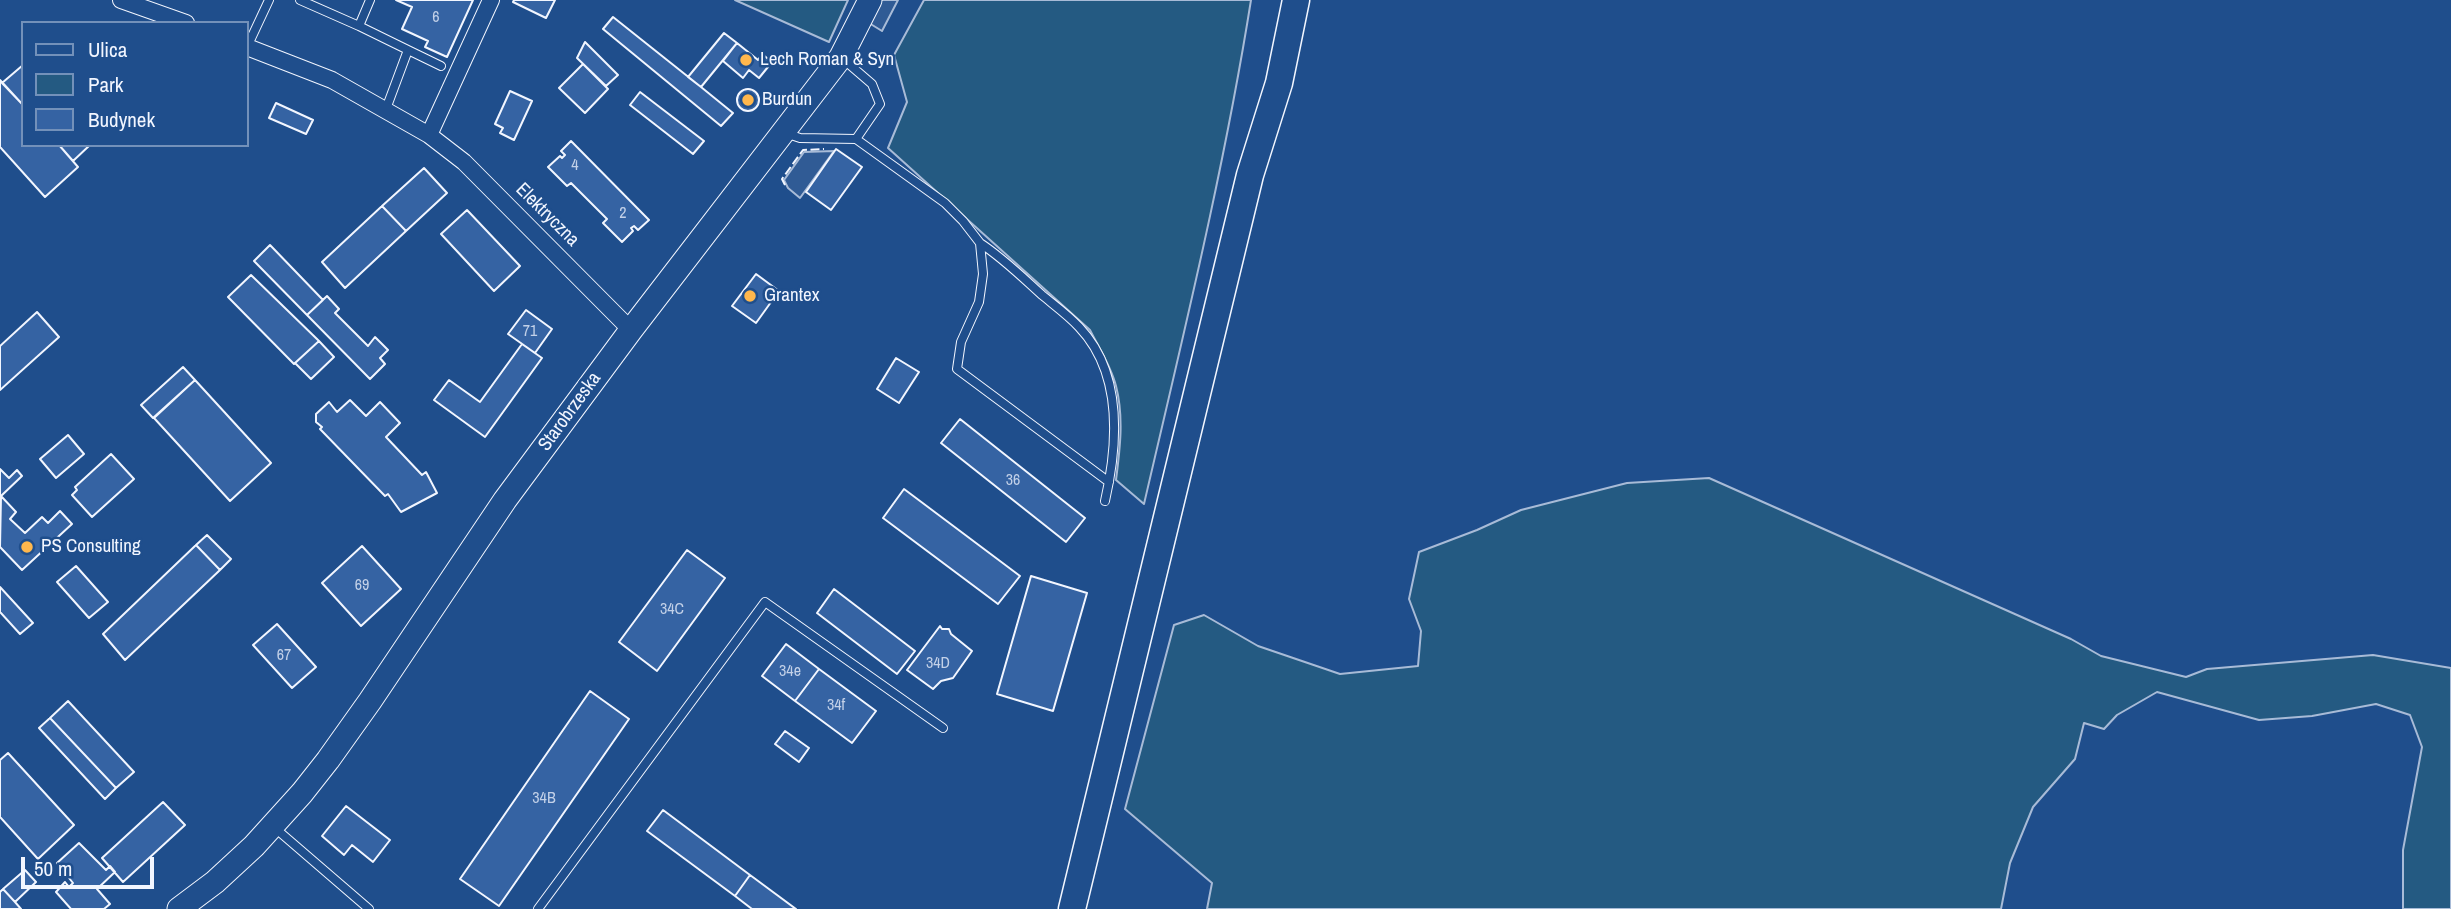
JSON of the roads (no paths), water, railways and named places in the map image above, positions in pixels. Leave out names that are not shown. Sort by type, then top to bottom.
[{"type":"main road","points":[[1250,175],[1278,0]]},
{"type":"main road","points":[[1072,909],[1250,175],[1279,83],[1296,0]]},
{"type":"street","points":[[121,0],[180,21]]},
{"type":"street","points":[[429,135],[491,0]]},
{"type":"street","name":"Starobrzeska","points":[[191,904],[254,846],[328,761],[505,500],[631,330],[841,57],[870,0]]},
{"type":"street","name":"Elektryczna","points":[[248,47],[331,80],[429,135],[464,162],[631,330]]},
{"type":"lane","points":[[248,45],[269,0]]},
{"type":"lane","points":[[300,0],[442,66]]},
{"type":"lane","points":[[359,26],[370,0]]},
{"type":"lane","points":[[386,109],[408,50]]},
{"type":"lane","points":[[841,57],[872,84],[880,104],[856,139]]},
{"type":"lane","points":[[783,132],[800,138],[856,139],[945,203],[980,243],[1080,328],[1095,349],[1107,377],[1114,411],[1115,444],[1105,501]]},
{"type":"lane","points":[[980,243],[983,275],[979,302],[961,342],[957,369],[1109,482]]},
{"type":"lane","points":[[538,909],[765,602],[943,728]]},
{"type":"lane","points":[[273,826],[369,909]]},
{"type":"lane","points":[[354,909],[361,902]]},
{"type":"place","name":"Lech Roman & Syn","points":[[746,60]]},
{"type":"place","name":"Burdun","points":[[748,100]]},
{"type":"place","name":"Grantex","points":[[750,296]]},
{"type":"place","name":"PS Consulting","points":[[27,547]]}]
